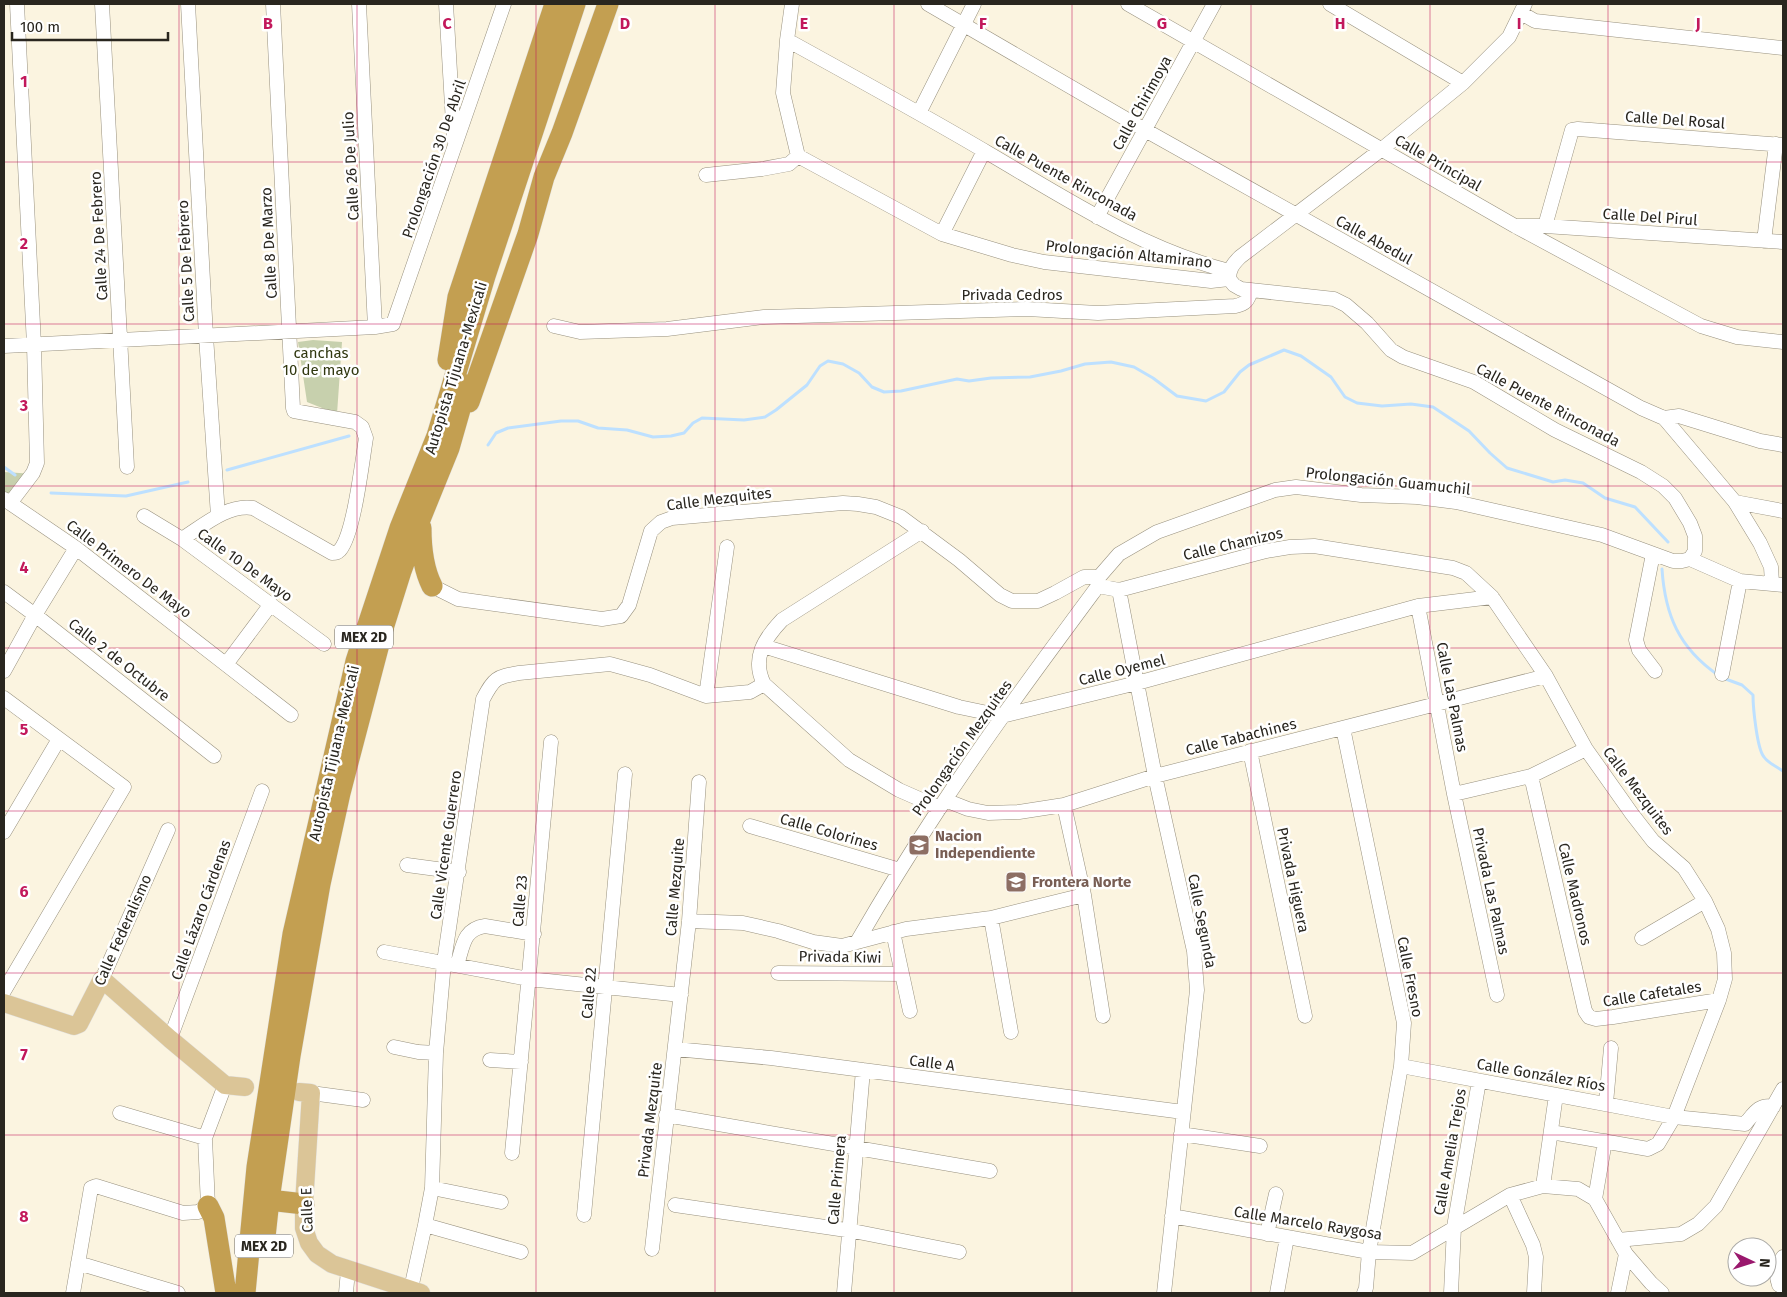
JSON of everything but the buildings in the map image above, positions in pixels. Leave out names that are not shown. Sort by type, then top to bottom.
[{"type":"highway","points":[[443,442],[458,297],[555,4]]},
{"type":"highway","name":"Autopista Tijuana-Mexicali","points":[[259,1293],[269,1200],[290,1056],[320,884],[342,783],[384,625],[421,517],[443,442],[485,276],[574,4]]},
{"type":"highway","name":"Autopista Tijuana-Mexicali","points":[[245,1293],[256,1167],[293,934],[356,661],[400,528],[443,442],[488,312],[589,4]]},
{"type":"highway","points":[[443,442],[463,420],[528,234],[544,177],[562,133],[608,4]]},
{"type":"highway","points":[[421,517],[421,545],[426,576],[432,586]]},
{"type":"highway","points":[[384,625],[405,591],[416,583],[432,586]]},
{"type":"highway","points":[[269,1200],[304,1204]]},
{"type":"highway","points":[[203,1209],[214,1218],[226,1293]]},
{"type":"main road","points":[[102,979],[225,1085],[245,1086]]},
{"type":"main road","name":"Calle Federalismo","points":[[4,1004],[74,1026],[79,1024],[102,979]]},
{"type":"main road","name":"Calle E","points":[[305,1092],[304,1228],[309,1243],[317,1254],[332,1264],[414,1292]]},
{"type":"street","points":[[7,500],[33,473],[37,463],[34,345],[17,4]]},
{"type":"street","name":"Calle 24 De Febrero","points":[[102,4],[128,467]]},
{"type":"street","name":"Calle 5 De Febrero","points":[[188,4],[218,516]]},
{"type":"street","name":"Calle 8 De Marzo","points":[[218,516],[236,508],[253,508],[332,553],[337,552],[340,550],[351,526],[366,438],[362,427],[355,422],[294,412],[293,408],[273,4]]},
{"type":"street","name":"Calle 26 De Julio","points":[[359,4],[375,327]]},
{"type":"street","points":[[446,4],[455,148]]},
{"type":"street","name":"Prolongación 30 De Abril","points":[[375,327],[393,324],[504,4]]},
{"type":"street","points":[[706,175],[789,164],[798,156],[783,94],[792,4]]},
{"type":"street","name":"Calle Abedul","points":[[928,4],[1295,215],[1641,408],[1664,418],[1679,416],[1760,441],[1783,445]]},
{"type":"street","points":[[919,113],[974,4]]},
{"type":"street","name":"Calle Principal","points":[[1128,4],[1515,226],[1701,326],[1737,337],[1783,342]]},
{"type":"street","name":"Calle Chirimoya","points":[[1097,217],[1214,4]]},
{"type":"street","points":[[1330,4],[1463,83]]},
{"type":"street","points":[[1523,8],[1535,21],[1783,48]]},
{"type":"street","name":"Prolongación Altamirano","points":[[798,156],[942,234],[1012,255],[1044,262],[1210,281],[1229,275],[1233,263],[1240,257],[1382,149],[1463,83],[1508,37],[1523,8]]},
{"type":"street","name":"Calle Puente Rinconada","points":[[787,40],[919,113],[1097,217],[1180,256],[1229,275],[1234,285],[1251,291],[1291,293],[1334,299],[1346,305],[1367,323],[1391,350],[1397,354],[1474,382],[1555,430],[1641,472],[1663,486],[1675,498],[1690,523],[1695,536],[1695,550],[1690,559]]},
{"type":"street","name":"Calle Del Rosal","points":[[1545,226],[1572,130],[1780,145]]},
{"type":"street","points":[[1764,241],[1780,145]]},
{"type":"street","points":[[942,234],[984,151]]},
{"type":"street","name":"Calle Del Pirul","points":[[1515,226],[1545,226],[1783,242]]},
{"type":"street","name":"Privada Cedros","points":[[554,326],[580,332],[667,329],[764,317],[1027,309],[1098,313],[1242,305],[1248,300],[1251,291]]},
{"type":"street","points":[[4,346],[375,327]]},
{"type":"street","points":[[1664,418],[1735,502],[1760,543],[1778,584],[1740,581],[1690,559]]},
{"type":"street","name":"Prolongación Guamuchil","points":[[1098,581],[1119,554],[1157,532],[1275,490],[1296,487],[1361,495],[1417,497],[1456,502],[1602,535],[1673,561],[1682,562],[1690,559]]},
{"type":"street","name":"Calle Primero De Mayo","points":[[7,500],[76,548],[291,715]]},
{"type":"street","points":[[1735,502],[1783,510]]},
{"type":"street","name":"Calle Mezquites","points":[[432,586],[458,599],[612,619],[621,616],[629,604],[651,531],[661,522],[672,518],[843,503],[876,507],[901,517],[959,560],[1000,596],[1012,601],[1038,601],[1056,594],[1084,577],[1098,581]]},
{"type":"street","name":"Calle 10 De Mayo","points":[[144,516],[182,539],[324,644]]},
{"type":"street","points":[[182,539],[218,516]]},
{"type":"street","points":[[764,684],[759,674],[758,664],[763,646],[768,634],[782,620],[922,532]]},
{"type":"street","name":"Calle Chamizos","points":[[1098,581],[1119,590],[1266,551],[1314,546],[1453,568],[1466,573]]},
{"type":"street","points":[[706,696],[727,547]]},
{"type":"street","points":[[4,671],[35,615],[76,548]]},
{"type":"street","points":[[1653,554],[1636,640],[1639,650],[1655,671]]},
{"type":"street","name":"Calle Mezquites","points":[[1466,573],[1492,597],[1546,676],[1586,749],[1632,814],[1653,841],[1684,868],[1705,901],[1718,929],[1724,953],[1725,979],[1719,1000],[1674,1117],[1658,1144],[1648,1149],[1605,1141]]},
{"type":"street","name":"Prolongación Mezquites","points":[[857,942],[900,870],[943,804],[1002,716],[1098,581]]},
{"type":"street","points":[[1722,674],[1740,581]]},
{"type":"street","name":"Calle Segunda","points":[[1119,590],[1155,776],[1194,951],[1196,972],[1197,990],[1164,1293]]},
{"type":"street","name":"Calle 2 de Octubre","points":[[4,592],[214,756]]},
{"type":"street","name":"Calle Oyemel","points":[[763,646],[959,707],[1002,716],[1138,683],[1418,606],[1492,597]]},
{"type":"street","points":[[226,663],[271,604]]},
{"type":"street","name":"Calle Las Palmas","points":[[1418,606],[1454,794]]},
{"type":"street","name":"Calle Vicente Guerrero","points":[[414,1292],[432,1188],[436,1053],[451,964],[458,872],[484,699],[493,681],[504,676],[519,673],[610,664],[650,675],[706,696],[750,692],[764,684]]},
{"type":"street","name":"Calle Tabachines","points":[[764,684],[850,760],[899,790],[943,804],[988,813],[1019,812],[1064,805],[1155,776],[1437,702],[1546,676]]},
{"type":"street","points":[[4,698],[124,787],[4,991]]},
{"type":"street","name":"Calle Fresno","points":[[1343,728],[1404,1023],[1401,1066],[1369,1252],[1364,1293]]},
{"type":"street","points":[[4,832],[59,739]]},
{"type":"street","name":"Calle 23","points":[[512,1153],[551,742]]},
{"type":"street","points":[[1454,794],[1532,776],[1586,749]]},
{"type":"street","name":"Privada Higuera","points":[[1250,751],[1305,1016]]},
{"type":"street","name":"Calle 22","points":[[584,1215],[625,774]]},
{"type":"street","name":"Calle Madronos","points":[[1532,776],[1585,1011],[1589,1018]]},
{"type":"street","name":"Calle Mezquite","points":[[681,995],[689,921],[699,782]]},
{"type":"street","name":"Calle Lázaro Cárdenas","points":[[170,1039],[262,791]]},
{"type":"street","name":"Privada Las Palmas","points":[[1454,794],[1497,995]]},
{"type":"street","points":[[1064,805],[1084,895],[1103,1016]]},
{"type":"street","name":"Calle Colorines","points":[[750,826],[900,870]]},
{"type":"street","name":"Calle Federalismo","points":[[102,979],[168,830]]},
{"type":"street","points":[[407,865],[458,872]]},
{"type":"street","points":[[689,921],[743,924],[778,931],[813,942],[842,946],[893,932],[991,918],[1084,895]]},
{"type":"street","points":[[1642,938],[1705,901]]},
{"type":"street","points":[[991,918],[1011,1032]]},
{"type":"street","points":[[451,964],[466,937],[477,927],[485,926],[534,934]]},
{"type":"street","points":[[893,932],[910,1011]]},
{"type":"street","points":[[384,952],[529,979],[681,995]]},
{"type":"street","name":"Privada Kiwi","points":[[778,973],[902,974]]},
{"type":"street","name":"Privada Mezquite","points":[[652,1249],[681,995]]},
{"type":"street","name":"Calle Cafetales","points":[[1589,1018],[1613,1018],[1719,1000]]},
{"type":"street","points":[[394,1047],[418,1052],[436,1053]]},
{"type":"street","points":[[1606,1103],[1610,1048]]},
{"type":"street","name":"Calle A","points":[[675,1049],[771,1058],[1184,1112]]},
{"type":"street","points":[[490,1060],[520,1062]]},
{"type":"street","name":"Calle González Ríos","points":[[1401,1066],[1674,1117],[1745,1124],[1760,1107],[1766,1105],[1773,1107]]},
{"type":"street","name":"Calle Primera","points":[[844,1293],[863,1070]]},
{"type":"street","name":"Calle Amelia Trejos","points":[[1451,1293],[1454,1227],[1479,1081]]},
{"type":"street","points":[[73,1293],[91,1188],[93,1186],[183,1213],[203,1209],[205,1138],[225,1085]]},
{"type":"street","points":[[1618,1240],[1681,1234],[1698,1224],[1716,1206],[1783,1089]]},
{"type":"street","points":[[305,1092],[363,1100]]},
{"type":"street","points":[[1556,1095],[1543,1186],[1578,1189],[1595,1199],[1626,1254],[1662,1293]]},
{"type":"street","points":[[120,1113],[205,1138]]},
{"type":"street","points":[[666,1115],[990,1171]]},
{"type":"street","points":[[1551,1132],[1605,1141],[1595,1199]]},
{"type":"street","points":[[1181,1134],[1260,1146]]},
{"type":"street","name":"Calle Marcelo Raygosa","points":[[1172,1216],[1369,1252],[1412,1253],[1510,1195],[1543,1186]]},
{"type":"street","points":[[432,1188],[501,1202]]},
{"type":"street","points":[[1267,1234],[1276,1194]]},
{"type":"street","points":[[1510,1195],[1533,1245],[1536,1257],[1534,1293]]},
{"type":"street","points":[[675,1205],[850,1230],[959,1252]]},
{"type":"street","points":[[426,1225],[521,1252]]},
{"type":"street","points":[[1277,1293],[1287,1237]]},
{"type":"street","points":[[1618,1293],[1626,1254]]},
{"type":"street","points":[[1783,1257],[1778,1263],[1776,1270],[1779,1285],[1783,1288]]},
{"type":"street","points":[[78,1264],[174,1293]]},
{"type":"street","points":[[346,1293],[348,1270]]},
{"type":"green space","name":"canchas 10 de mayo","points":[[313,340],[342,342],[337,414],[307,402],[298,342]]},
{"type":"green space","points":[[4,472],[35,474],[14,501],[4,496]]},
{"type":"waterway","points":[[488,445],[496,433],[508,428],[561,421],[578,421],[598,428],[627,430],[653,437],[684,433],[693,423],[702,418],[744,420],[765,417],[807,385],[820,366],[828,361],[843,364],[859,373],[872,387],[884,392],[901,391],[957,379],[969,381],[991,378],[1030,377],[1085,364],[1111,362],[1134,367],[1153,378],[1177,396],[1206,401],[1224,392],[1240,372],[1249,365],[1284,350],[1301,356],[1331,377],[1345,397],[1357,403],[1382,406],[1411,404],[1433,407],[1469,431],[1507,468],[1553,482],[1565,480],[1583,483],[1605,498],[1635,507],[1668,542]]},
{"type":"waterway","points":[[227,470],[349,436]]},
{"type":"waterway","points":[[4,467],[15,475]]},
{"type":"waterway","points":[[51,493],[126,496],[188,482]]},
{"type":"waterway","points":[[1662,569],[1667,601],[1676,629],[1693,654],[1718,675]]},
{"type":"waterway","points":[[1723,678],[1742,685],[1753,695],[1759,746],[1764,757],[1783,771]]},
{"type":"place","name":"Nacion Independiente","points":[[919,845]]},
{"type":"place","name":"Frontera Norte","points":[[1016,882]]}]
